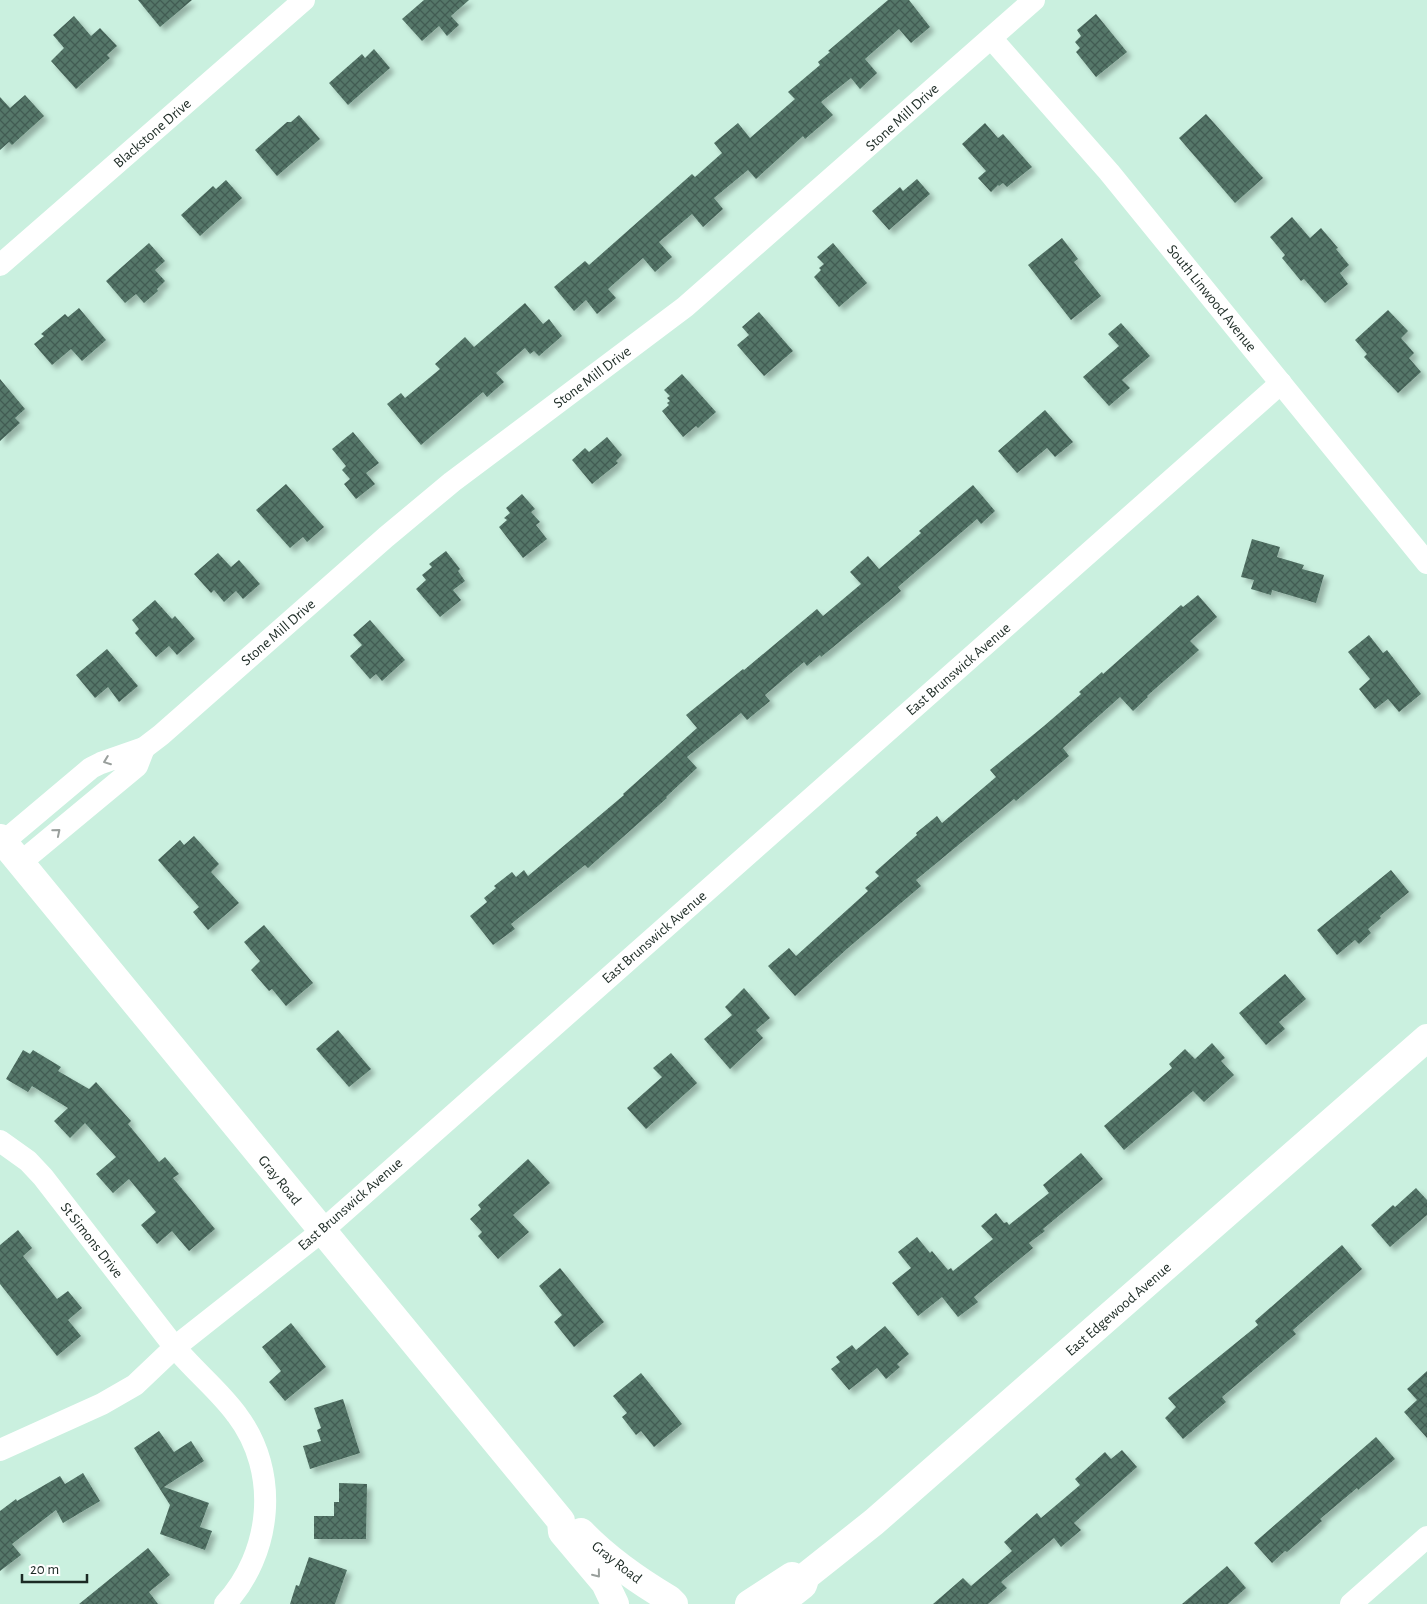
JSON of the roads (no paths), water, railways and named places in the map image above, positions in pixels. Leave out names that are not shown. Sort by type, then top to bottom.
[{"type":"street","name":"Blackstone Drive","points":[[0,265],[304,0]]},
{"type":"street","name":"Stone Mill Drive","points":[[2,840],[91,768],[144,748],[161,735],[386,537],[452,482],[685,308],[1034,0]]},
{"type":"street","name":"South Linwood Avenue","points":[[991,38],[1109,172],[1427,563]]},
{"type":"street","name":"East Brunswick Avenue","points":[[0,1450],[102,1404],[135,1385],[175,1347],[322,1231],[1281,383]]},
{"type":"street","name":"Stone Mill Drive","points":[[20,863],[137,766],[144,748]]},
{"type":"street","name":"Gray Road","points":[[2,840],[561,1521],[562,1532],[605,1583],[616,1604]]},
{"type":"street","name":"East Edgewood Avenue","points":[[779,1604],[803,1585],[806,1576],[874,1522],[1427,1038]]},
{"type":"street","name":"St Simons Drive","points":[[0,1141],[28,1161],[43,1177],[175,1347],[232,1409],[244,1425],[257,1452],[264,1481],[266,1511],[261,1540],[255,1559],[235,1593],[225,1604]]},
{"type":"street","name":"Gray Road","points":[[561,1521],[571,1522],[615,1562],[674,1604]]},
{"type":"street","points":[[1350,1604],[1427,1537]]},
{"type":"street","name":"East Edgewood Avenue","points":[[749,1604],[795,1575],[806,1576]]}]
